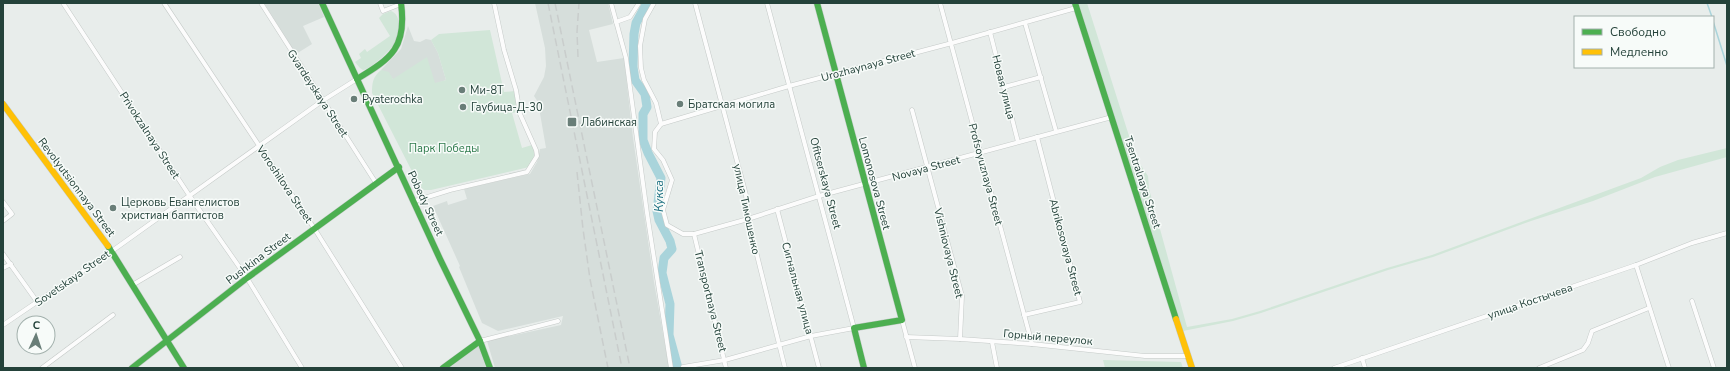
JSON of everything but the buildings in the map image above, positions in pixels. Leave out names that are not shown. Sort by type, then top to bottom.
[{"type":"street","name":"Privokzalnaya Street","points":[[63,3],[189,195],[247,278],[302,368]]},
{"type":"street","name":"Voroshilova Street","points":[[164,3],[314,228],[402,368]]},
{"type":"street","name":"Gvardeyskaya Street","points":[[261,3],[376,183]]},
{"type":"street","name":"Pobedy Street","points":[[322,3],[415,201],[440,259],[480,341],[490,368]]},
{"type":"street","points":[[357,79],[370,71],[396,48],[401,39],[403,26],[401,4],[383,10],[380,3]]},
{"type":"street","points":[[415,201],[450,190],[527,172],[531,168],[537,156],[536,150],[521,117],[516,90],[504,50],[494,3]]},
{"type":"street","points":[[612,3],[626,58],[670,368]]},
{"type":"street","points":[[616,22],[630,17],[639,3]]},
{"type":"street","points":[[654,3],[645,19],[640,46],[641,68],[644,80],[656,103],[661,124],[655,132],[654,149],[663,160],[672,180],[663,210],[667,225],[683,234],[694,234]]},
{"type":"street","name":"улица Тимошенко","points":[[695,3],[746,195],[748,220],[785,368]]},
{"type":"street","name":"Ofitserskaya Street","points":[[767,3],[864,368]]},
{"type":"street","name":"Lomonosova Street","points":[[817,3],[915,368]]},
{"type":"street","name":"Profsoyuznaya Street","points":[[940,3],[1032,344]]},
{"type":"street","name":"Urozhaynaya Street","points":[[661,124],[789,86],[1026,23],[1076,5]]},
{"type":"street","name":"Tsentralnaya Street","points":[[1076,5],[1192,368]]},
{"type":"street","points":[[1026,23],[1056,131]]},
{"type":"street","name":"Новая улица","points":[[990,32],[1018,142]]},
{"type":"street","points":[[1004,87],[1041,77]]},
{"type":"street","name":"Sovetskaya Street","points":[[3,325],[38,303],[322,100],[357,79]]},
{"type":"street","name":"Revolyutsionnaya Street","points":[[3,104],[112,250],[184,368]]},
{"type":"street","name":"Vishniovaya Street","points":[[912,110],[926,168],[962,296],[960,339]]},
{"type":"street","name":"Novaya Street","points":[[694,234],[748,220],[819,196],[1112,117]]},
{"type":"street","name":"Abrikosovaya Street","points":[[1024,315],[1080,302],[1037,137]]},
{"type":"street","name":"Pushkina Street","points":[[132,368],[247,278],[399,167]]},
{"type":"street","points":[[3,202],[12,214],[3,221]]},
{"type":"street","name":"Сигнальная улица","points":[[777,209],[819,368]]},
{"type":"street","name":"улица Костычева","points":[[1334,368],[1636,265],[1692,243],[1727,233]]},
{"type":"street","name":"Transportnaya Street","points":[[694,234],[726,368]]},
{"type":"street","points":[[3,254],[38,303]]},
{"type":"street","points":[[134,284],[180,257]]},
{"type":"street","points":[[3,268],[11,264]]},
{"type":"street","points":[[1636,265],[1669,368]]},
{"type":"street","points":[[1692,301],[1714,368]]},
{"type":"street","points":[[1539,368],[1584,350],[1592,331],[1649,308]]},
{"type":"street","points":[[42,368],[113,315]]},
{"type":"street","points":[[683,367],[725,360],[811,336],[902,320]]},
{"type":"street","points":[[443,368],[480,341],[558,321]]},
{"type":"street","name":"Горный переулок","points":[[906,338],[960,339],[1032,344],[1145,356],[1188,356]]},
{"type":"street","points":[[992,342],[998,368]]},
{"type":"street","points":[[1362,358],[1365,368]]},
{"type":"shaded area","points":[[264,3],[318,3],[324,17],[303,26],[312,44],[296,54]]},
{"type":"shaded area","points":[[535,3],[608,3],[613,24],[589,30],[597,62],[624,58],[633,138],[654,282],[669,368],[495,368],[487,341],[561,325],[563,316],[498,331],[482,323],[459,267],[460,266],[433,206],[447,201],[448,205],[467,199],[464,189],[530,174],[537,162],[540,149],[546,148],[538,102],[534,96],[544,77],[546,66],[545,48]]},
{"type":"shaded area","points":[[408,26],[414,41],[420,42],[426,39],[431,40],[438,53],[446,80],[435,84],[393,79],[381,70],[401,49]]},
{"type":"shaded area","points":[[478,345],[486,368],[448,368]]},
{"type":"green space","points":[[1078,3],[1087,3],[1136,158],[1148,176],[1149,189],[1187,327],[1232,319],[1260,311],[1387,268],[1432,255],[1641,178],[1660,167],[1678,160],[1727,148],[1727,157],[1655,177],[1593,201],[1531,221],[1433,257],[1388,270],[1261,313],[1233,321],[1183,331]]},
{"type":"green space","points":[[391,11],[395,14],[399,21],[400,30],[398,38],[383,57],[363,70],[355,62],[361,58],[359,54],[365,49],[367,52],[390,36],[379,18],[383,14]]},
{"type":"green space","name":"Парк Победы","points":[[490,30],[504,92],[515,91],[517,112],[512,113],[522,148],[532,145],[534,151],[533,159],[529,167],[431,190],[424,190],[420,187],[372,93],[372,86],[376,75],[381,70],[389,72],[393,79],[427,57],[435,83],[446,80],[438,53],[431,40],[439,34]]},
{"type":"green space","points":[[1103,360],[1181,362],[1183,368],[1105,368]]},
{"type":"waterway","name":"Кукса","points":[[647,3],[636,23],[634,34],[633,67],[635,80],[645,94],[647,107],[643,114],[643,140],[661,178],[657,211],[659,220],[670,241],[672,249],[664,258],[662,273],[670,304],[669,335],[678,368]]},
{"type":"waterway","points":[[1707,3],[1712,16]]},
{"type":"waterway","points":[[1714,24],[1727,66]]},
{"type":"railway","points":[[548,3],[622,368]]},
{"type":"railway","points":[[555,3],[630,368]]},
{"type":"railway","points":[[578,57],[577,32],[579,3]]},
{"type":"railway","points":[[577,172],[590,279],[608,368]]},
{"type":"traffic: fast","points":[[322,3],[440,259],[480,341],[490,368]]},
{"type":"traffic: fast","points":[[357,79],[369,72],[388,57],[394,50],[399,41],[402,30],[401,3]]},
{"type":"traffic: fast","points":[[817,3],[902,320],[854,328],[864,368]]},
{"type":"traffic: fast","points":[[1075,3],[1176,319]]},
{"type":"traffic: fast","points":[[132,368],[247,278],[399,167]]},
{"type":"traffic: fast","points":[[108,246],[184,368]]},
{"type":"traffic: fast","points":[[443,368],[480,341]]},
{"type":"traffic: slow","points":[[3,104],[108,246]]},
{"type":"traffic: slow","points":[[1176,319],[1192,368]]},
{"type":"place","name":"Ми-8Т","points":[[462,90]]},
{"type":"place","name":"Pyaterochka","points":[[354,99]]},
{"type":"place","name":"Братская могила","points":[[680,104]]},
{"type":"place","name":"Гаубица-Д-30","points":[[463,107]]},
{"type":"place","name":"Лабинская","points":[[572,122]]},
{"type":"place","name":"Церковь Евангелистов христиан баптистов","points":[[113,208]]}]
